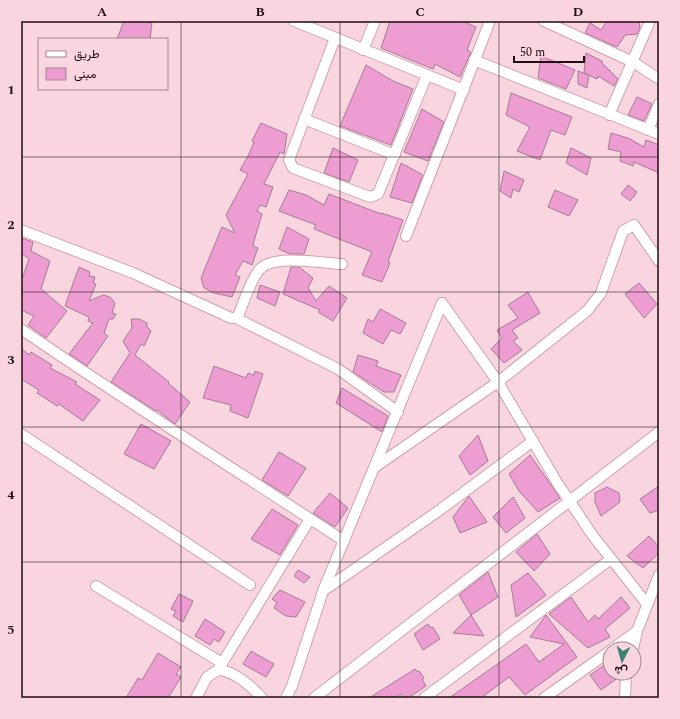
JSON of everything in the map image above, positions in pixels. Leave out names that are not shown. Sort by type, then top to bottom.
[{"type":"street","points":[[294,21],[464,90]]},
{"type":"street","points":[[363,50],[375,21]]},
{"type":"street","points":[[406,236],[490,21]]},
{"type":"street","points":[[544,21],[633,62],[659,79]]},
{"type":"street","points":[[610,114],[650,21]]},
{"type":"street","points":[[334,38],[289,160],[293,168],[370,197],[375,197],[378,194],[395,155],[427,75]]},
{"type":"street","points":[[474,60],[659,134]]},
{"type":"street","points":[[648,130],[659,104]]},
{"type":"street","points":[[304,119],[395,155]]},
{"type":"street","points":[[375,467],[498,382],[588,311],[601,293],[623,230],[634,225],[659,261]]},
{"type":"street","points":[[21,230],[133,273],[232,318],[236,318],[338,369],[398,412]]},
{"type":"street","points":[[236,318],[260,269],[270,263],[290,260],[342,264]]},
{"type":"street","points":[[286,698],[292,686],[323,591],[442,303],[498,382],[569,501],[611,559],[647,604]]},
{"type":"street","points":[[21,329],[128,402],[196,444],[344,541]]},
{"type":"street","points":[[314,698],[628,454],[659,432]]},
{"type":"street","points":[[21,434],[250,585]]},
{"type":"street","points":[[323,591],[438,512],[533,441]]},
{"type":"street","points":[[196,698],[207,677],[220,666],[310,519]]},
{"type":"street","points":[[424,698],[611,559]]},
{"type":"street","points":[[635,641],[637,631],[659,575]]},
{"type":"street","points":[[96,586],[231,672],[262,698]]},
{"type":"street","points":[[623,641],[637,631]]},
{"type":"street","points":[[544,698],[602,656]]},
{"type":"street","points":[[625,698],[626,681]]},
{"type":"building","points":[[124,21],[143,21],[152,23],[150,38],[117,38]]},
{"type":"building","points":[[390,21],[462,21],[476,27],[467,50],[471,52],[460,77],[435,64],[433,69],[381,48]]},
{"type":"building","points":[[607,21],[639,21],[640,29],[637,34],[625,35],[617,47],[585,33],[590,23],[601,30]]},
{"type":"building","points":[[586,53],[602,61],[602,63],[618,79],[614,86],[598,76],[597,79],[584,73]]},
{"type":"building","points":[[541,56],[575,70],[566,89],[538,78]]},
{"type":"building","points":[[366,65],[393,81],[413,89],[391,145],[340,126]]},
{"type":"building","points":[[578,71],[589,75],[587,88],[578,84]]},
{"type":"building","points":[[511,93],[572,117],[565,135],[551,130],[540,160],[517,151],[530,127],[506,115]]},
{"type":"building","points":[[637,97],[652,104],[644,121],[628,115]]},
{"type":"building","points":[[422,109],[444,122],[428,161],[404,152]]},
{"type":"building","points":[[261,123],[287,134],[284,154],[280,152],[264,184],[273,187],[266,207],[260,205],[257,211],[262,214],[253,246],[258,248],[252,265],[243,261],[235,275],[240,277],[232,297],[214,293],[204,288],[201,278],[222,227],[235,233],[226,215],[248,174],[240,170],[249,154],[254,142],[252,141]]},
{"type":"building","points":[[611,133],[628,138],[644,147],[646,140],[659,145],[659,173],[634,162],[633,166],[620,161],[621,152],[608,149]]},
{"type":"building","points":[[333,148],[358,160],[349,182],[324,173]]},
{"type":"building","points":[[571,148],[591,158],[587,175],[566,163]]},
{"type":"building","points":[[401,163],[423,175],[412,203],[390,197]]},
{"type":"building","points":[[504,171],[524,180],[519,192],[513,189],[511,198],[500,191]]},
{"type":"building","points":[[628,185],[637,192],[630,201],[621,194]]},
{"type":"building","points":[[289,190],[306,195],[324,205],[329,194],[381,214],[403,220],[388,262],[390,263],[382,282],[362,275],[372,252],[314,229],[316,225],[279,211]]},
{"type":"building","points":[[555,190],[578,200],[569,216],[548,207]]},
{"type":"building","points":[[287,227],[309,239],[304,254],[290,254],[279,249]]},
{"type":"building","points":[[21,238],[33,242],[31,251],[50,261],[41,289],[67,311],[46,338],[28,325],[34,316],[21,310],[21,282],[29,259],[21,253]]},
{"type":"building","points":[[79,267],[90,272],[89,276],[95,277],[93,283],[96,284],[89,301],[103,295],[110,297],[115,303],[112,313],[116,314],[113,319],[109,319],[104,333],[108,336],[87,366],[69,354],[93,323],[88,321],[89,317],[65,306]]},
{"type":"building","points":[[291,267],[299,267],[313,278],[308,288],[316,301],[329,286],[347,298],[333,321],[318,312],[320,310],[283,294]]},
{"type":"building","points":[[639,283],[657,304],[644,318],[625,294]]},
{"type":"building","points":[[260,285],[280,292],[275,306],[257,298]]},
{"type":"building","points":[[528,292],[540,313],[512,330],[518,338],[513,341],[522,350],[504,363],[491,349],[502,338],[497,330],[518,318],[508,305]]},
{"type":"building","points":[[380,309],[406,323],[400,334],[391,330],[383,344],[363,333],[368,319],[373,322]]},
{"type":"building","points":[[131,319],[139,319],[147,323],[147,327],[151,331],[144,346],[141,344],[135,355],[169,382],[168,383],[190,402],[175,424],[157,410],[156,411],[111,382],[130,353],[123,341],[132,328]]},
{"type":"building","points":[[21,348],[29,355],[31,352],[52,365],[50,368],[77,382],[75,384],[100,400],[83,421],[59,404],[57,406],[37,393],[39,390],[21,379]]},
{"type":"building","points":[[358,355],[378,361],[376,366],[401,375],[394,392],[384,392],[353,372]]},
{"type":"building","points":[[214,366],[246,378],[248,373],[254,375],[255,371],[263,374],[248,418],[230,411],[231,405],[203,398]]},
{"type":"building","points":[[342,388],[388,416],[382,432],[336,403]]},
{"type":"building","points":[[141,424],[171,441],[154,469],[124,454]]},
{"type":"building","points":[[478,435],[488,461],[470,475],[459,456]]},
{"type":"building","points":[[279,452],[306,468],[288,496],[262,480]]},
{"type":"building","points":[[530,455],[560,498],[538,512],[519,491],[509,474]]},
{"type":"building","points":[[659,486],[659,510],[650,513],[640,499]]},
{"type":"building","points":[[607,487],[619,493],[620,502],[601,516],[595,502],[595,493]]},
{"type":"building","points":[[330,493],[348,508],[335,527],[313,513]]},
{"type":"building","points":[[469,496],[487,522],[460,533],[453,517]]},
{"type":"building","points":[[513,497],[525,518],[506,533],[493,517]]},
{"type":"building","points":[[272,509],[298,525],[280,555],[251,539]]},
{"type":"building","points":[[537,534],[550,554],[534,571],[516,552]]},
{"type":"building","points":[[649,536],[659,547],[659,553],[643,568],[627,556]]},
{"type":"building","points":[[298,570],[310,577],[304,583],[294,576]]},
{"type":"building","points":[[488,572],[498,597],[471,615],[459,595]]},
{"type":"building","points":[[528,573],[546,595],[516,617],[511,585]]},
{"type":"building","points":[[280,590],[305,602],[296,617],[286,616],[274,608],[277,602],[272,599]]},
{"type":"building","points":[[179,594],[193,601],[183,622],[173,616],[176,611],[171,609]]},
{"type":"building","points":[[571,597],[588,622],[595,615],[598,619],[621,597],[630,608],[605,629],[610,637],[588,648],[549,614]]},
{"type":"building","points":[[471,615],[484,636],[453,633]]},
{"type":"building","points":[[546,615],[577,657],[525,695],[509,677],[481,698],[449,698],[526,644],[539,662],[564,644],[530,637]]},
{"type":"building","points":[[205,619],[225,632],[219,642],[214,639],[210,645],[195,636]]},
{"type":"building","points":[[428,624],[431,628],[433,627],[440,639],[423,650],[414,634]]},
{"type":"building","points":[[251,651],[274,664],[266,677],[243,664]]},
{"type":"building","points":[[158,653],[181,667],[176,674],[181,677],[168,698],[126,698],[138,678],[142,680]]},
{"type":"building","points":[[602,667],[602,681],[613,681],[601,690],[590,675]]},
{"type":"building","points":[[415,669],[418,672],[419,671],[424,678],[422,679],[426,686],[408,698],[404,698],[401,694],[394,698],[369,698]]}]
